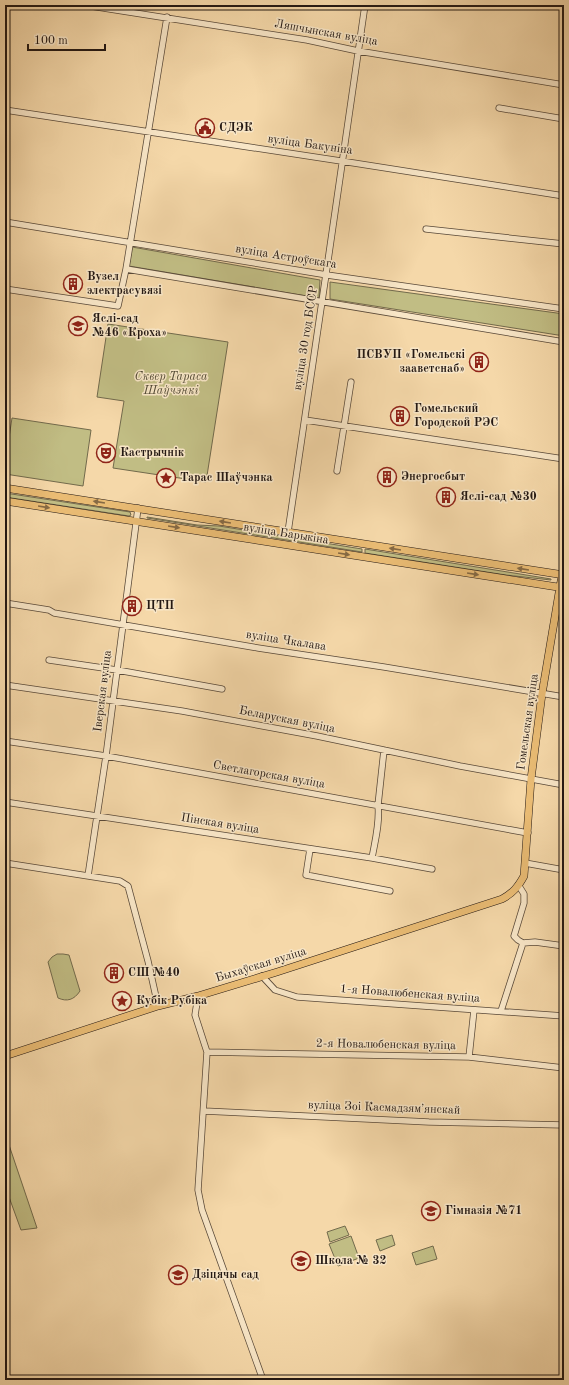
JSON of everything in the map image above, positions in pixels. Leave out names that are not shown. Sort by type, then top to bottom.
[{"type":"main road","name":"вуліца Барыкіна","points":[[5,488],[563,575]]},
{"type":"main road","name":"вуліца Барыкіна","points":[[5,501],[562,588]]},
{"type":"main road","name":"Гомельская вуліца","points":[[519,886],[524,876],[531,779],[542,694],[562,588],[563,575]]},
{"type":"main road","name":"Быхаўская вуліца","points":[[5,1056],[158,1006],[198,996],[502,899],[512,894],[519,886]]},
{"type":"street","name":"Ляшчынская вуліца","points":[[84,5],[307,40],[358,51],[564,85]]},
{"type":"street","name":"вуліца 30 год БССР","points":[[288,532],[327,275],[341,160],[365,5]]},
{"type":"street","points":[[5,289],[118,306],[126,269],[167,17]]},
{"type":"street","points":[[499,108],[564,119]]},
{"type":"street","name":"вуліца Бакуніна","points":[[5,110],[341,160],[564,196]]},
{"type":"street","name":"вуліца Астроўскага","points":[[5,222],[327,275],[564,309]]},
{"type":"street","points":[[426,229],[564,244]]},
{"type":"street","points":[[126,269],[564,342]]},
{"type":"street","points":[[337,471],[351,382]]},
{"type":"street","points":[[305,420],[564,459]]},
{"type":"street","name":"Іверская вуліца","points":[[88,876],[106,756],[138,508]]},
{"type":"street","name":"Гомельская вуліца","points":[[563,575],[564,560]]},
{"type":"street","name":"вуліца Чкалава","points":[[5,603],[49,610],[54,613],[258,648],[564,697]]},
{"type":"street","points":[[49,660],[117,670],[222,689]]},
{"type":"street","name":"Беларуская вуліца","points":[[5,685],[182,711],[564,785]]},
{"type":"street","name":"Светлагорская вуліца","points":[[5,741],[106,756],[528,833]]},
{"type":"street","points":[[372,858],[379,813],[378,805],[384,750]]},
{"type":"street","name":"Пінская вуліца","points":[[5,802],[372,858],[432,869]]},
{"type":"street","points":[[310,849],[306,875],[390,891]]},
{"type":"street","points":[[5,863],[120,880],[128,886],[148,961],[158,1006]]},
{"type":"street","points":[[525,863],[564,870]]},
{"type":"street","points":[[519,886],[524,894],[524,903],[514,936],[523,943],[535,942],[564,946]]},
{"type":"street","points":[[501,1011],[523,943]]},
{"type":"street","name":"1-я Новалюбенская вуліца","points":[[262,976],[275,990],[297,997],[564,1016]]},
{"type":"street","points":[[198,996],[195,1015],[207,1052],[198,1190],[201,1203],[263,1380]]},
{"type":"street","points":[[469,1058],[474,1010]]},
{"type":"street","name":"2-я Новалюбенская вуліца","points":[[207,1052],[469,1058],[564,1068]]},
{"type":"street","name":"вуліца Зоі Касмадзямʼянскай","points":[[204,1111],[429,1122],[564,1125]]},
{"type":"green space","points":[[132,247],[320,280],[319,298],[129,266]]},
{"type":"green space","points":[[330,282],[564,314],[564,336],[330,299]]},
{"type":"green space","name":"Сквер Тараса Шаўчэнкі","points":[[108,324],[228,342],[206,482],[113,468],[124,401],[97,397]]},
{"type":"green space","points":[[12,418],[91,430],[83,486],[5,474],[5,464]]},
{"type":"green space","points":[[5,493],[130,512],[131,515],[129,516],[5,497]]},
{"type":"green space","points":[[147,518],[197,525],[219,526],[362,549],[362,552]]},
{"type":"green space","points":[[365,549],[551,580],[506,575],[365,553]]},
{"type":"green space","points":[[57,954],[69,955],[80,991],[73,998],[67,1000],[58,998],[48,962]]},
{"type":"green space","points":[[7,1139],[37,1228],[21,1230],[5,1186],[5,1143]]},
{"type":"green space","points":[[345,1226],[349,1235],[330,1242],[327,1232]]},
{"type":"green space","points":[[392,1235],[395,1245],[380,1251],[376,1240]]},
{"type":"green space","points":[[351,1236],[359,1258],[338,1266],[329,1244]]},
{"type":"green space","points":[[433,1246],[437,1259],[416,1265],[412,1253]]},
{"type":"place","name":"СДЭК","points":[[205,128]]},
{"type":"place","name":"Вузел электрасувязі","points":[[73,284]]},
{"type":"place","name":"Яслі-сад №46 «Кроха»","points":[[78,326]]},
{"type":"place","name":"ПСВУП «Гомельскі зааветснаб»","points":[[479,362]]},
{"type":"place","name":"Гомельский Городской РЭС","points":[[400,416]]},
{"type":"place","name":"Кастрычнік","points":[[106,453]]},
{"type":"place","name":"Энергосбыт","points":[[387,477]]},
{"type":"place","name":"Тарас Шаўчэнка","points":[[166,478]]},
{"type":"place","name":"Яслі-сад №30","points":[[446,497]]},
{"type":"place","name":"ЦТП","points":[[132,606]]},
{"type":"place","name":"СШ №40","points":[[114,973]]},
{"type":"place","name":"Кубік Рубіка","points":[[122,1001]]},
{"type":"place","name":"Гімназія №71","points":[[431,1211]]},
{"type":"place","name":"Школа № 32","points":[[301,1261]]},
{"type":"place","name":"Дзіцячы сад","points":[[178,1275]]}]
